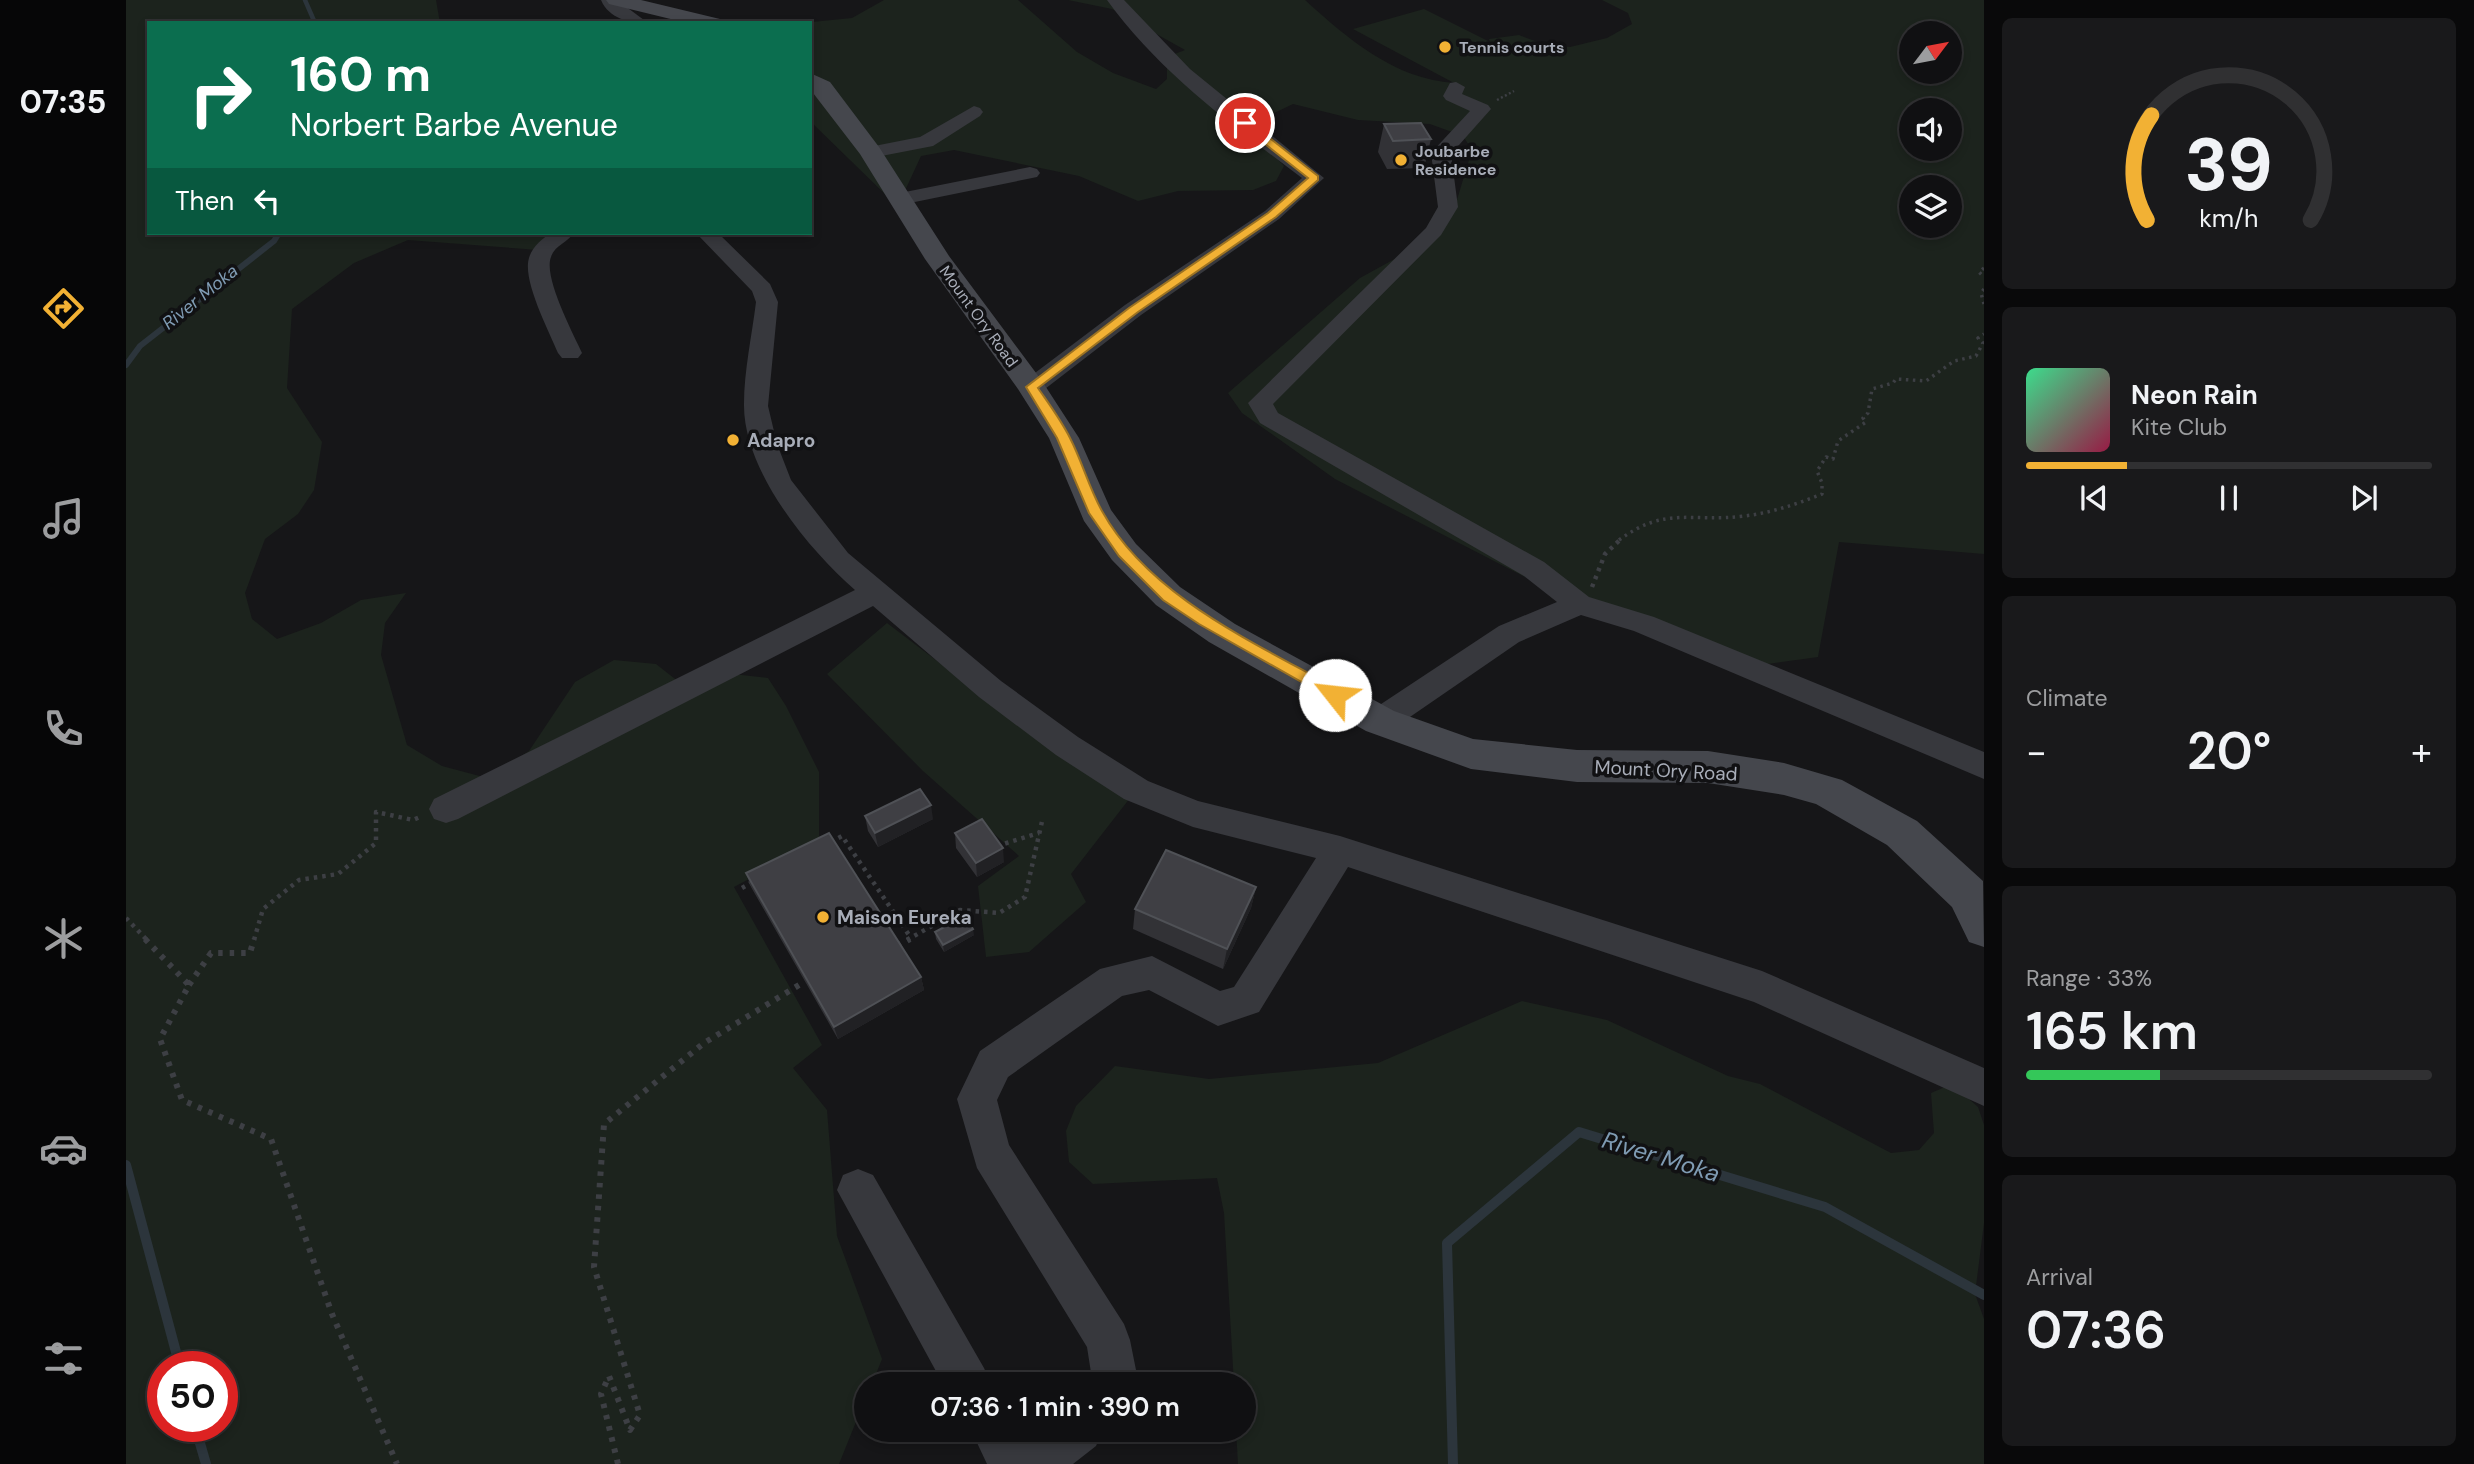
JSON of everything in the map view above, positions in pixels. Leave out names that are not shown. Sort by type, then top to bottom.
[{"type":"main road","points":[[616,0],[705,21]]},
{"type":"main road","name":"Mount Ory Road","points":[[812,80],[822,87],[872,152],[938,260],[1032,387],[1064,438],[1096,513],[1124,552],[1168,596],[1222,633],[1380,720],[1471,754],[1577,766],[1708,767],[1784,779],[1828,791],[1902,833],[1968,894],[1984,928]]},
{"type":"street","points":[[610,0],[611,5],[633,21]]},
{"type":"street","points":[[1032,387],[1133,310],[1272,215],[1314,178],[1223,106],[1140,31],[1115,0]]},
{"type":"street","points":[[1456,87],[1452,96],[1482,109],[1441,153],[1448,207],[1434,231],[1260,403],[1269,418],[1534,569],[1579,604],[1644,624],[1984,766]]},
{"type":"street","points":[[872,152],[926,142],[974,112]]},
{"type":"street","points":[[900,199],[1030,173]]},
{"type":"street","points":[[562,235],[547,245],[539,260],[542,282],[570,353]]},
{"type":"street","points":[[708,235],[762,289],[767,302],[756,406],[764,443],[779,482],[838,560],[990,689],[1067,746],[1136,790],[1193,813],[1340,850],[1762,988],[1984,1087]]},
{"type":"street","points":[[446,809],[876,592]]},
{"type":"street","points":[[1380,720],[1509,634],[1579,604]]},
{"type":"street","points":[[1114,1372],[1108,1340],[991,1154],[977,1099],[994,1064],[1113,981],[1152,973],[1218,1009],[1246,1000],[1340,850]]},
{"type":"street","points":[[858,1190],[961,1372]]},
{"type":"street","points":[[1001,1442],[1013,1464]]},
{"type":"street","points":[[1034,1464],[1064,1442]]},
{"type":"path","points":[[1984,268],[1979,272],[1984,277]]},
{"type":"path","points":[[1984,289],[1981,293],[1984,304]]},
{"type":"path","points":[[1579,604],[1598,578],[1601,558],[1625,535],[1657,517],[1749,516],[1770,512],[1822,494],[1822,483],[1817,471],[1826,457],[1833,459],[1838,441],[1866,422],[1863,418],[1868,413],[1872,389],[1893,383],[1896,379],[1926,381],[1954,361],[1976,356],[1983,342],[1978,338],[1984,334]]},
{"type":"path","points":[[397,1464],[332,1314],[271,1139],[182,1100],[160,1040],[189,985],[211,953],[250,953],[263,909],[299,880],[338,874],[376,843],[376,812],[413,820],[446,809]]},
{"type":"path","points":[[897,946],[960,910],[999,913],[1025,897],[1044,817]]},
{"type":"path","points":[[993,847],[1040,833]]},
{"type":"path","points":[[820,848],[842,836],[911,938]]},
{"type":"path","points":[[742,888],[764,876]]},
{"type":"path","points":[[126,918],[189,985]]},
{"type":"path","points":[[618,1464],[601,1394],[609,1376],[630,1430],[640,1415],[594,1267],[604,1124],[704,1042],[804,982]]},
{"type":"shaded area","points":[[126,0],[436,0],[440,21],[147,21],[147,235],[553,235],[538,250],[408,240],[354,263],[292,309],[287,388],[322,442],[314,490],[298,514],[265,539],[245,593],[252,619],[277,639],[321,623],[361,600],[406,593],[385,623],[381,655],[407,745],[442,766],[487,778],[529,751],[575,682],[614,660],[656,664],[684,686],[724,673],[768,678],[786,706],[819,772],[819,842],[734,887],[822,1045],[793,1068],[827,1110],[837,1236],[882,1359],[877,1372],[854,1372],[854,1427],[839,1464],[126,1464]]},
{"type":"shaded area","points":[[884,0],[1018,0],[1077,52],[1113,73],[1156,89],[1167,79],[1167,57],[1185,50],[1112,9],[1068,0],[1305,0],[1355,42],[1392,65],[1411,74],[1454,83],[1353,29],[1424,9],[1490,42],[1489,39],[1519,35],[1543,44],[1570,47],[1607,38],[1632,24],[1628,13],[1602,0],[1984,0],[1984,554],[1839,542],[1818,657],[1746,667],[1620,626],[1335,479],[1242,413],[1228,393],[1360,278],[1440,234],[1453,213],[1472,150],[1463,136],[1430,124],[1358,120],[1293,104],[1266,117],[1265,146],[1284,166],[1276,181],[1253,190],[1178,191],[1138,201],[1079,176],[954,150],[921,156],[903,195],[888,197],[812,123],[812,22],[852,18]]},
{"type":"shaded area","points":[[887,623],[999,708],[1130,798],[1071,874],[1086,902],[1029,952],[986,957],[978,886],[1019,856],[923,771],[827,674]]},
{"type":"shaded area","points":[[1522,1001],[1607,1020],[1728,1076],[1760,1084],[1891,1153],[1919,1150],[1934,1133],[1931,1093],[1952,1084],[1978,1107],[1984,1125],[1984,1223],[1975,1294],[1984,1319],[1984,1464],[1238,1464],[1237,1442],[1256,1442],[1256,1372],[1233,1372],[1224,1213],[1217,1178],[1093,1184],[1069,1162],[1066,1131],[1076,1106],[1115,1066],[1209,1079],[1378,1063]]},
{"type":"building","points":[[1421,123],[1431,139],[1393,141],[1384,124]]},
{"type":"building","points":[[920,789],[931,805],[875,833],[865,816]]},
{"type":"building","points":[[982,819],[1003,848],[976,863],[955,833]]},
{"type":"building","name":"Maison Eureka","points":[[829,833],[921,977],[834,1027],[746,873]]},
{"type":"building","points":[[1166,850],[1256,887],[1227,949],[1135,909]]},
{"type":"building","points":[[965,916],[973,929],[943,945],[935,932]]},
{"type":"waterway","name":"River Moka","points":[[305,0],[314,21]]},
{"type":"waterway","name":"River Moka","points":[[126,365],[140,346],[274,241],[278,235]]},
{"type":"waterway","name":"River Moka","points":[[1453,1464],[1447,1243],[1579,1132],[1825,1207],[1984,1295]]},
{"type":"waterway","name":"River Moka","points":[[126,1165],[176,1351]]},
{"type":"waterway","name":"River Moka","points":[[200,1442],[206,1464]]},
{"type":"place","name":"Tennis courts","points":[[1445,47]]},
{"type":"place","name":"Joubarbe Residence","points":[[1401,160]]},
{"type":"place","name":"Adapro","points":[[733,440]]},
{"type":"place","name":"Maison Eureka","points":[[823,917]]},
{"type":"route","points":[[1245,123],[1314,178],[1272,215],[1133,310],[1032,387],[1064,438],[1096,513],[1124,552],[1168,596],[1204,621],[1335,695]]}]
